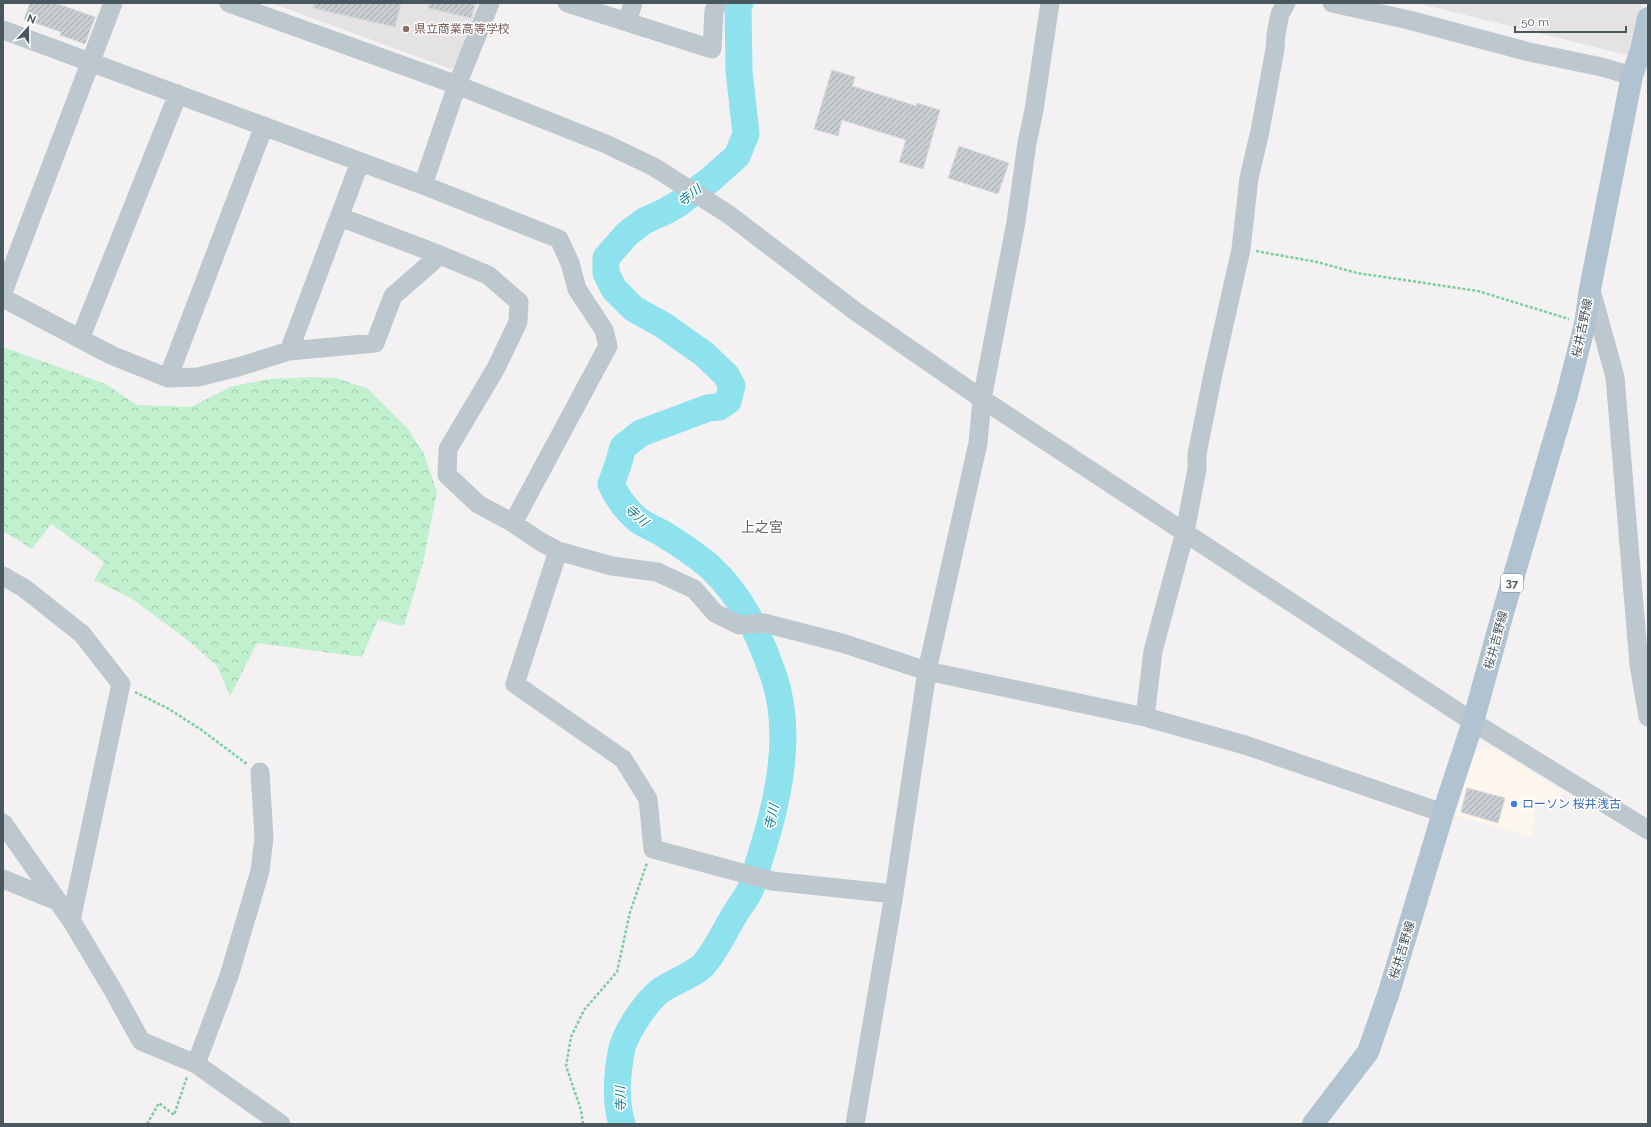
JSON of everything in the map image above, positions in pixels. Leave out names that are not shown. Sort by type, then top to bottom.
[{"type":"main road","name":"桜井吉野線","points":[[1313,1124],[1368,1052],[1389,992],[1443,813],[1474,722],[1502,616],[1568,395],[1584,324],[1632,76],[1641,50],[1648,18]]},
{"type":"street","points":[[3,292],[113,3]]},
{"type":"street","points":[[229,3],[457,85],[606,144],[654,167],[728,214],[855,311],[982,399],[1474,722],[1648,830]]},
{"type":"street","points":[[423,185],[457,85],[490,3]]},
{"type":"street","points":[[567,3],[712,49],[714,11],[717,3]]},
{"type":"street","points":[[627,22],[633,3]]},
{"type":"street","points":[[855,1124],[894,894],[927,672],[978,443],[982,399],[1016,222],[1027,143],[1034,110],[1050,3]]},
{"type":"street","points":[[1145,717],[1153,651],[1185,532],[1197,469],[1197,454],[1213,374],[1242,249],[1249,178],[1260,131],[1280,14],[1286,3]]},
{"type":"street","points":[[1332,3],[1409,20],[1529,52],[1602,67],[1632,76]]},
{"type":"street","points":[[3,30],[423,185],[559,239],[570,263],[577,288],[604,330],[608,346],[513,522]]},
{"type":"street","points":[[80,339],[178,94]]},
{"type":"street","points":[[168,378],[264,126]]},
{"type":"street","points":[[289,351],[360,162]]},
{"type":"street","points":[[340,217],[440,255],[488,276],[519,302],[518,322],[515,329],[496,368],[448,449],[447,475],[478,504],[513,522],[541,542],[558,551],[612,566],[657,572],[694,589],[716,613],[739,625],[764,623],[842,643],[927,672],[1145,717],[1245,745],[1443,813]]},
{"type":"street","points":[[3,298],[111,355],[168,378],[198,377],[238,367],[289,351],[375,343],[393,296],[440,255]]},
{"type":"street","points":[[1590,289],[1615,377],[1639,665],[1648,717]]},
{"type":"street","points":[[558,551],[515,684],[623,759],[648,799],[653,849],[772,881],[894,894]]},
{"type":"street","points":[[3,576],[24,588],[82,634],[121,684],[70,920]]},
{"type":"street","points":[[194,1064],[229,976],[260,870],[264,838],[260,772]]},
{"type":"street","points":[[3,823],[70,920],[114,992],[141,1041],[194,1064],[281,1124]]},
{"type":"street","points":[[3,879],[57,901]]},
{"type":"path","points":[[1242,249],[1317,262],[1357,273],[1478,291],[1584,324]]},
{"type":"path","points":[[121,684],[169,709],[200,729],[228,751],[260,772]]},
{"type":"path","points":[[583,1124],[581,1110],[566,1066],[571,1036],[584,1010],[617,972],[630,912],[653,849]]},
{"type":"path","points":[[146,1124],[159,1104],[174,1115],[194,1064]]},
{"type":"shaded area","name":"県立商業高等学校","points":[[271,3],[478,3],[463,55],[451,69]]},
{"type":"shaded area","points":[[1417,3],[1642,3],[1631,56]]},
{"type":"shaded area","name":"ローソン 桜井浅古","points":[[1491,747],[1564,792],[1558,804],[1536,802],[1532,836],[1456,816],[1472,755]]},
{"type":"green space","points":[[3,347],[106,384],[137,405],[191,407],[233,386],[270,379],[310,377],[336,378],[367,388],[408,429],[424,454],[437,492],[423,563],[404,626],[378,620],[362,657],[257,643],[230,696],[217,666],[190,642],[131,598],[94,580],[104,562],[51,524],[32,549],[3,531]]},
{"type":"building","points":[[30,3],[55,3],[95,17],[85,44],[60,35],[61,32],[24,19]]},
{"type":"building","points":[[314,3],[401,3],[395,27],[313,8]]},
{"type":"building","points":[[429,3],[475,3],[471,18],[428,8]]},
{"type":"building","points":[[832,70],[855,77],[852,86],[916,106],[917,103],[940,110],[923,169],[899,162],[906,140],[842,120],[838,136],[814,129]]},
{"type":"building","points":[[959,146],[1009,163],[998,194],[948,178]]},
{"type":"building","points":[[1467,788],[1505,798],[1498,823],[1461,812]]},
{"type":"waterway","name":"寺川","points":[[622,1124],[618,1106],[618,1077],[620,1057],[624,1041],[638,1017],[649,1002],[660,991],[696,971],[705,963],[714,951],[748,894],[773,814],[781,767],[783,743],[779,697],[773,674],[755,629],[740,602],[721,578],[709,566],[662,533],[638,520],[623,504],[611,484],[623,447],[641,433],[708,408],[719,407],[728,401],[732,386],[726,375],[704,354],[663,325],[634,309],[614,289],[606,273],[606,258],[627,234],[644,221],[678,204],[710,180],[737,156],[746,134],[739,71],[738,7],[740,3]]},
{"type":"place","name":"県立商業高等学校","points":[[406,29]]},
{"type":"place","name":"ローソン 桜井浅古","points":[[1514,804]]},
{"type":"district","name":"上之宮","points":[[762,527]]}]
